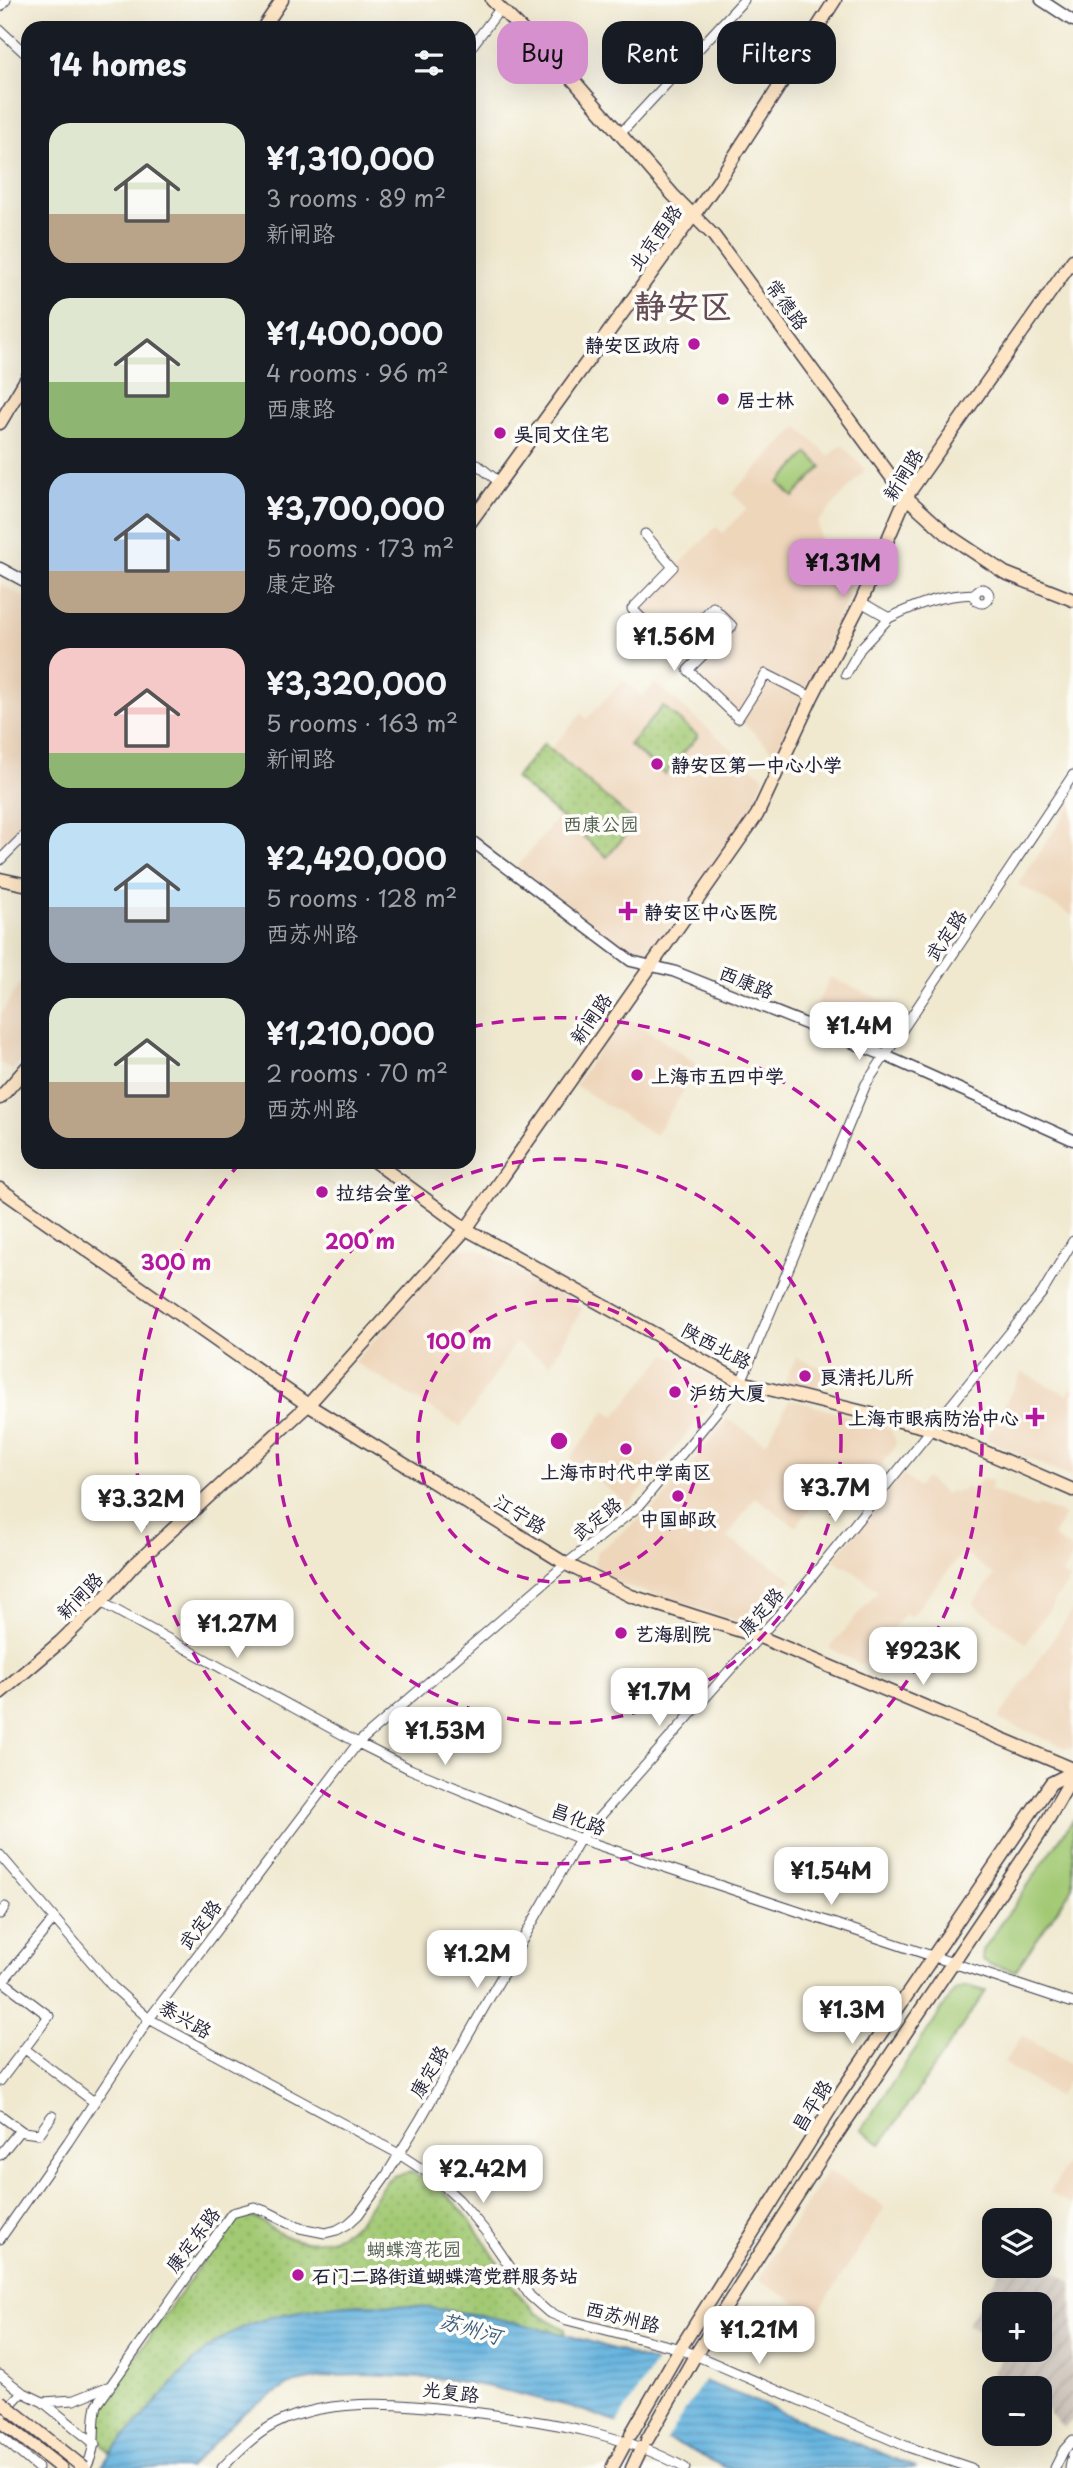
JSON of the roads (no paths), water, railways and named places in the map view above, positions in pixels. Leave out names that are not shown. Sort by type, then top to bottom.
[{"type":"main road","points":[[268,21],[282,0]]},
{"type":"main road","name":"北京西路","points":[[476,514],[694,216],[835,0]]},
{"type":"main road","name":"常德路","points":[[496,4],[575,82],[673,195],[714,236],[906,497],[947,535],[1006,573],[1073,600]]},
{"type":"main road","name":"新闸路","points":[[0,1693],[60,1642],[133,1566],[308,1405],[466,1229],[757,815],[812,697],[861,602],[906,497],[1073,260]]},
{"type":"main road","points":[[0,423],[21,388]]},
{"type":"main road","points":[[0,879],[21,884]]},
{"type":"main road","points":[[0,1098],[21,1074]]},
{"type":"main road","name":"陕西北路","points":[[385,1169],[466,1229],[741,1382],[932,1429],[1073,1490]]},
{"type":"main road","name":"江宁路","points":[[0,1189],[308,1405],[566,1564],[631,1596],[760,1637],[1073,1772]]},
{"type":"main road","name":"昌平路","points":[[612,2468],[678,2354],[839,2095],[1051,1783],[1073,1772]]},
{"type":"main road","name":"昌平路","points":[[632,2468],[694,2360],[823,2155],[1039,1835],[1073,1772]]},
{"type":"main road","points":[[0,2400],[85,2468]]},
{"type":"main road","points":[[0,2418],[61,2468]]},
{"type":"street","points":[[0,7],[6,0]]},
{"type":"street","points":[[621,133],[744,0]]},
{"type":"street","points":[[1041,0],[1073,22]]},
{"type":"street","points":[[476,38],[496,4]]},
{"type":"street","points":[[0,30],[21,49]]},
{"type":"street","points":[[476,464],[499,482]]},
{"type":"street","points":[[645,534],[673,567],[632,609],[673,648],[713,607],[732,626],[688,670],[738,718],[766,674],[812,697]]},
{"type":"street","points":[[0,568],[21,579]]},
{"type":"street","points":[[846,674],[860,649],[889,618],[924,601],[975,594]]},
{"type":"street","points":[[861,602],[889,618]]},
{"type":"street","name":"武定路","points":[[0,2239],[149,2019],[358,1743],[647,1498],[741,1382],[866,1084],[1073,775]]},
{"type":"street","points":[[0,860],[21,839]]},
{"type":"street","name":"西康路","points":[[476,844],[631,961],[673,971],[886,1056],[1073,1140]]},
{"type":"street","name":"康定路","points":[[399,2154],[580,1839],[807,1583],[1042,1293],[1073,1241]]},
{"type":"street","name":"昌化路","points":[[101,1602],[410,1769],[580,1839],[1073,2003]]},
{"type":"street","name":"泰兴路","points":[[0,1856],[112,1986],[149,2019],[399,2154]]},
{"type":"street","points":[[0,2081],[49,2016],[1,1980],[54,1919]]},
{"type":"street","points":[[25,2049],[94,2102]]},
{"type":"street","points":[[0,2115],[23,2132],[39,2134],[52,2116]]},
{"type":"street","points":[[0,2155],[20,2130]]},
{"type":"street","name":"西苏州路","points":[[399,2154],[434,2177],[459,2200],[486,2232],[530,2296],[543,2308],[567,2320],[678,2354],[908,2447],[971,2468]]},
{"type":"street","name":"康定东路","points":[[85,2468],[96,2444],[94,2423],[97,2405],[232,2213],[254,2207],[312,2232],[337,2230],[358,2215],[399,2154]]},
{"type":"street","points":[[0,2375],[22,2392],[43,2402],[96,2444]]},
{"type":"street","points":[[43,2402],[74,2400],[108,2387]]},
{"type":"street","points":[[0,2418],[22,2392]]},
{"type":"street","name":"光复路","points":[[222,2468],[248,2443],[275,2423],[315,2411],[350,2405],[407,2403],[525,2418],[628,2438],[644,2443],[685,2468]]},
{"type":"street","points":[[0,2436],[38,2468]]},
{"type":"street","points":[[1055,2468],[1064,2450],[1073,2440]]},
{"type":"street","points":[[1070,2468],[1073,2454]]},
{"type":"water","name":"苏州河","points":[[358,2304],[431,2308],[503,2320],[575,2337],[714,2385],[917,2468],[726,2468],[678,2444],[573,2407],[445,2379],[366,2375],[334,2376],[290,2384],[242,2414],[189,2468],[101,2468],[119,2444],[190,2366],[214,2344],[264,2319]]},
{"type":"place","name":"静安区政府","points":[[694,344]]},
{"type":"place","name":"居士林","points":[[723,399]]},
{"type":"place","name":"吴同文住宅","points":[[500,433]]},
{"type":"place","name":"静安区第一中心小学","points":[[657,764]]},
{"type":"place","name":"静安区中心医院","points":[[628,911]]},
{"type":"place","name":"上海市五四中学","points":[[637,1075]]},
{"type":"place","name":"拉结会堂","points":[[322,1192]]},
{"type":"place","name":"良清托儿所","points":[[805,1376]]},
{"type":"place","name":"沪纺大厦","points":[[675,1392]]},
{"type":"place","name":"上海市眼病防治中心","points":[[1035,1417]]},
{"type":"place","name":"上海市时代中学南区","points":[[626,1449]]},
{"type":"place","name":"中国邮政","points":[[678,1496]]},
{"type":"place","name":"艺海剧院","points":[[621,1633]]},
{"type":"place","name":"石门二路街道蝴蝶湾党群服务站","points":[[298,2275]]},
{"type":"district","name":"静安区","points":[[683,304]]},
{"type":"park label","name":"西康公园","points":[[601,823]]},
{"type":"park label","name":"蝴蝶湾花园","points":[[414,2248]]}]
